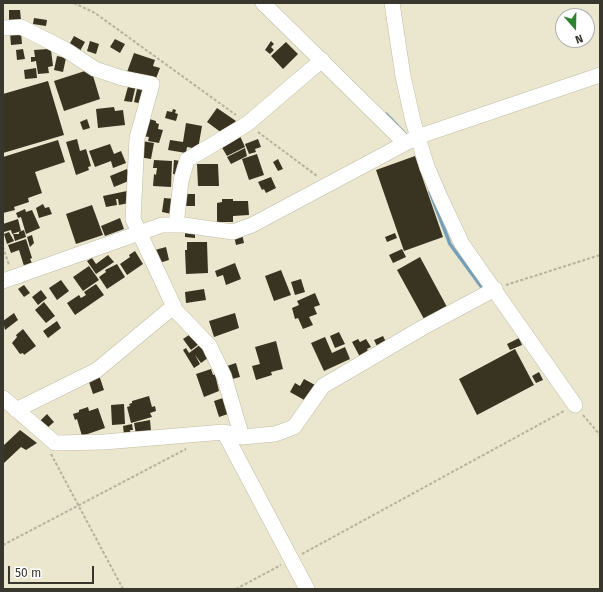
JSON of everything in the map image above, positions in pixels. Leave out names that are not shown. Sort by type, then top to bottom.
[{"type":"street","points":[[263,3],[322,60],[411,140],[427,167],[462,244],[575,405]]},
{"type":"street","points":[[392,3],[411,140]]},
{"type":"street","points":[[3,28],[21,27],[32,31],[66,50],[95,69],[122,78],[152,84],[137,138],[133,219],[176,311],[209,345],[224,376],[242,437]]},
{"type":"street","points":[[176,225],[181,181],[187,160],[247,124],[322,60]]},
{"type":"street","points":[[8,280],[162,225],[176,225],[233,232],[252,225],[411,140],[600,75]]},
{"type":"street","points":[[3,398],[55,443],[104,442],[224,432],[242,437],[275,434],[294,427],[323,386],[422,328],[495,289]]},
{"type":"street","points":[[16,410],[97,370],[174,306]]},
{"type":"street","points":[[224,432],[307,589]]},
{"type":"path","points":[[74,3],[95,13],[328,184]]},
{"type":"path","points":[[3,247],[8,280]]},
{"type":"path","points":[[495,289],[600,255]]},
{"type":"path","points":[[236,589],[575,405],[600,435]]},
{"type":"path","points":[[43,433],[45,444],[123,589]]},
{"type":"path","points":[[3,546],[187,448]]},
{"type":"building","points":[[9,10],[20,10],[21,20],[9,21]]},
{"type":"building","points":[[34,18],[47,20],[46,26],[33,24]]},
{"type":"building","points":[[21,32],[22,44],[11,45],[10,33]]},
{"type":"building","points":[[74,36],[85,42],[80,51],[69,45]]},
{"type":"building","points":[[115,39],[125,44],[120,53],[110,47]]},
{"type":"building","points":[[90,41],[99,44],[96,54],[87,51]]},
{"type":"building","points":[[271,41],[274,44],[271,47],[274,50],[270,54],[265,50]]},
{"type":"building","points":[[286,42],[298,54],[283,69],[271,56]]},
{"type":"building","points":[[23,49],[25,59],[17,60],[16,50]]},
{"type":"building","points":[[34,50],[51,50],[53,66],[48,67],[49,73],[38,74],[36,61],[31,62],[31,57],[35,57]]},
{"type":"building","points":[[134,53],[155,60],[153,66],[160,68],[155,81],[127,72]]},
{"type":"building","points":[[57,56],[66,58],[63,72],[54,70]]},
{"type":"building","points":[[36,68],[37,78],[25,79],[24,70]]},
{"type":"building","points":[[91,69],[100,99],[64,111],[54,81]]},
{"type":"building","points":[[48,81],[64,135],[3,153],[3,94]]},
{"type":"building","points":[[129,83],[136,85],[132,102],[124,101]]},
{"type":"building","points":[[138,85],[146,87],[142,104],[134,102]]},
{"type":"building","points":[[114,107],[115,111],[123,110],[125,125],[98,128],[96,109]]},
{"type":"building","points":[[217,108],[236,121],[226,136],[207,122]]},
{"type":"building","points":[[173,109],[176,110],[175,113],[178,114],[176,121],[165,118],[167,111],[172,112]]},
{"type":"building","points":[[146,118],[156,121],[156,123],[159,124],[158,129],[163,130],[159,143],[148,141],[149,137],[142,136]]},
{"type":"building","points":[[87,119],[90,128],[83,130],[80,122]]},
{"type":"building","points":[[186,123],[202,126],[198,149],[187,147],[186,153],[168,150],[170,140],[183,142]]},
{"type":"building","points":[[240,136],[245,147],[227,156],[221,146]]},
{"type":"building","points":[[77,139],[80,151],[86,149],[91,166],[88,167],[89,170],[76,175],[66,142]]},
{"type":"building","points":[[258,139],[261,147],[255,149],[256,152],[249,154],[245,144]]},
{"type":"building","points":[[58,140],[65,162],[35,172],[42,193],[28,198],[29,202],[14,207],[15,210],[3,213],[3,157]]},
{"type":"building","points":[[142,141],[154,143],[151,159],[139,157]]},
{"type":"building","points":[[110,144],[114,154],[121,151],[126,163],[113,168],[111,161],[95,167],[89,151]]},
{"type":"building","points":[[245,148],[247,156],[231,164],[227,157]]},
{"type":"building","points":[[257,154],[264,175],[249,180],[242,159]]},
{"type":"building","points":[[415,156],[443,237],[404,251],[376,170]]},
{"type":"building","points":[[278,159],[283,169],[278,171],[273,162]]},
{"type":"building","points":[[154,160],[172,161],[171,187],[153,186],[154,174],[156,175],[157,168],[153,168]]},
{"type":"building","points":[[174,160],[181,161],[180,175],[173,174]]},
{"type":"building","points":[[197,164],[218,164],[219,186],[198,186]]},
{"type":"building","points":[[127,169],[131,180],[114,187],[110,176]]},
{"type":"building","points":[[271,177],[276,188],[266,193],[264,189],[262,190],[258,182]]},
{"type":"building","points":[[127,191],[129,203],[119,205],[118,199],[116,199],[117,205],[106,207],[103,196]]},
{"type":"building","points":[[185,194],[195,194],[195,206],[185,206]]},
{"type":"building","points":[[164,198],[175,199],[172,214],[162,212]]},
{"type":"building","points":[[222,199],[248,201],[249,215],[233,216],[233,222],[217,222],[217,203],[222,202]]},
{"type":"building","points":[[43,204],[45,208],[49,207],[52,214],[39,218],[36,208]]},
{"type":"building","points":[[92,205],[103,235],[76,244],[66,214]]},
{"type":"building","points":[[25,209],[26,212],[32,210],[40,228],[26,234],[21,217],[18,218],[16,213]]},
{"type":"building","points":[[120,218],[124,229],[105,236],[101,226]]},
{"type":"building","points":[[18,219],[21,231],[12,234],[11,230],[4,232],[3,224]]},
{"type":"building","points":[[24,230],[26,237],[15,241],[13,234],[19,234],[19,232]]},
{"type":"building","points":[[185,231],[195,233],[195,238],[185,237]]},
{"type":"building","points":[[9,232],[14,241],[7,244],[4,234]]},
{"type":"building","points":[[395,233],[397,238],[387,242],[385,237]]},
{"type":"building","points":[[242,234],[244,243],[236,245],[234,236]]},
{"type":"building","points":[[32,235],[34,243],[30,247],[27,237]]},
{"type":"building","points":[[26,239],[32,258],[30,259],[32,263],[24,266],[19,250],[11,253],[8,245]]},
{"type":"building","points":[[187,242],[207,242],[208,273],[186,274],[185,250],[187,250]]},
{"type":"building","points":[[166,247],[169,260],[159,263],[155,250]]},
{"type":"building","points":[[402,249],[406,257],[393,263],[389,255]]},
{"type":"building","points":[[135,251],[143,264],[127,275],[120,264],[130,257],[129,255]]},
{"type":"building","points":[[108,255],[114,262],[96,274],[87,261],[92,258],[96,264]]},
{"type":"building","points":[[420,257],[447,307],[424,319],[397,270]]},
{"type":"building","points":[[235,263],[241,279],[226,285],[223,275],[217,277],[215,271]]},
{"type":"building","points":[[117,264],[125,277],[107,289],[99,277],[106,272],[105,270]]},
{"type":"building","points":[[89,266],[99,280],[83,291],[73,277]]},
{"type":"building","points":[[281,270],[291,295],[274,301],[265,276]]},
{"type":"building","points":[[301,279],[305,292],[295,295],[291,282]]},
{"type":"building","points":[[61,280],[69,291],[57,300],[49,288]]},
{"type":"building","points":[[96,284],[104,295],[75,315],[67,303],[79,295],[81,298],[86,295],[84,292]]},
{"type":"building","points":[[24,285],[30,293],[24,297],[18,289]]},
{"type":"building","points":[[204,289],[206,300],[186,303],[185,292]]},
{"type":"building","points":[[41,290],[47,298],[38,305],[32,297]]},
{"type":"building","points":[[315,293],[320,305],[314,307],[317,314],[309,317],[313,325],[303,329],[298,318],[295,319],[292,308],[299,305],[297,301]]},
{"type":"building","points":[[44,302],[55,316],[46,323],[35,310]]},
{"type":"building","points":[[14,313],[18,320],[5,330],[3,321]]},
{"type":"building","points":[[235,313],[239,328],[214,337],[209,321]]},
{"type":"building","points":[[57,321],[61,328],[48,338],[43,331]]},
{"type":"building","points":[[23,329],[36,346],[24,355],[23,353],[20,354],[12,343],[17,337],[16,335]]},
{"type":"building","points":[[339,332],[345,344],[335,348],[330,336]]},
{"type":"building","points":[[192,333],[199,344],[191,350],[183,339]]},
{"type":"building","points":[[383,336],[387,344],[378,348],[374,340]]},
{"type":"building","points":[[325,337],[332,353],[345,347],[350,359],[324,371],[311,343]]},
{"type":"building","points":[[519,338],[522,345],[510,350],[507,344]]},
{"type":"building","points":[[358,339],[360,342],[366,339],[371,347],[367,349],[369,353],[360,357],[352,342]]},
{"type":"building","points":[[276,341],[283,369],[271,372],[272,375],[256,380],[252,366],[260,364],[255,347]]},
{"type":"building","points":[[201,344],[210,357],[201,363],[195,355],[200,364],[194,368],[183,350],[186,348],[189,353]]},
{"type":"building","points":[[515,349],[534,385],[477,415],[459,379]]},
{"type":"building","points":[[236,363],[240,377],[228,380],[224,367]]},
{"type":"building","points":[[211,369],[213,375],[215,374],[219,391],[204,397],[196,374]]},
{"type":"building","points":[[539,372],[543,380],[536,383],[532,376]]},
{"type":"building","points":[[99,375],[104,390],[93,394],[88,379]]},
{"type":"building","points":[[304,379],[315,385],[306,401],[290,392],[295,383],[300,386]]},
{"type":"building","points":[[149,396],[152,407],[155,406],[156,411],[150,413],[152,417],[131,423],[127,407],[130,406],[129,404],[132,403],[132,401]]},
{"type":"building","points":[[226,397],[231,413],[219,417],[214,401]]},
{"type":"building","points":[[124,404],[125,424],[112,425],[111,405]]},
{"type":"building","points":[[88,407],[89,411],[98,408],[105,428],[82,436],[77,419],[75,420],[73,414]]},
{"type":"building","points":[[47,414],[54,422],[46,429],[39,422]]},
{"type":"building","points":[[150,420],[151,431],[136,434],[134,423]]},
{"type":"building","points":[[132,424],[133,430],[130,430],[131,434],[124,435],[123,426]]},
{"type":"building","points":[[20,430],[37,443],[26,450],[21,447],[4,463],[3,446]]},
{"type":"waterway","points":[[386,114],[408,137]]},
{"type":"waterway","points":[[430,192],[450,244],[483,289]]}]
